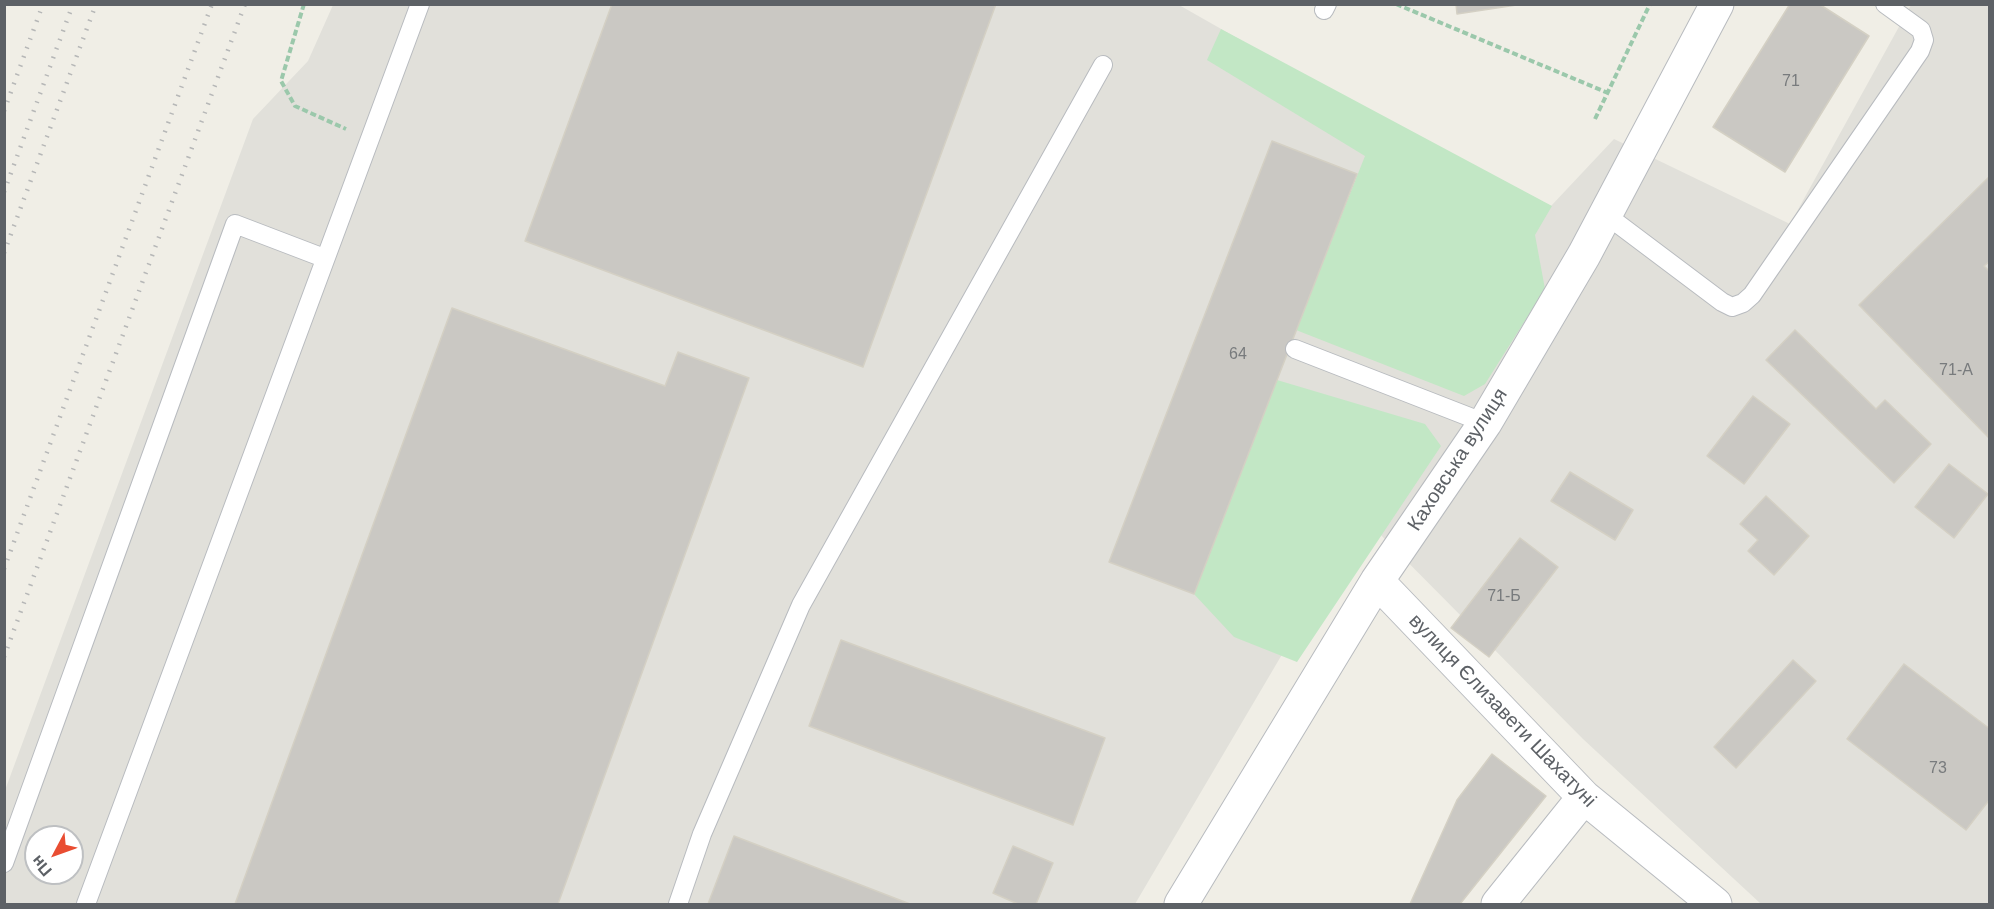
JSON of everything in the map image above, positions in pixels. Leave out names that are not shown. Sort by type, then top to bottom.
[{"type":"street","name":"Каховська вулиця","points":[[1181,904],[1377,581],[1485,423],[1584,255],[1717,4]]},
{"type":"street","name":"вулиця Єлизавети Шахатуні","points":[[1377,581],[1584,798],[1715,904]]},
{"type":"street","points":[[1498,904],[1584,798]]},
{"type":"lane","points":[[86,904],[420,4]]},
{"type":"lane","points":[[1605,214],[1722,302],[1732,307],[1743,303],[1752,295],[1920,51],[1924,40],[1921,30],[1885,4]]},
{"type":"lane","points":[[678,904],[702,834],[801,605],[1103,65]]},
{"type":"lane","points":[[4,863],[235,224],[324,258]]},
{"type":"lane","points":[[1295,349],[1485,423]]},
{"type":"path","points":[[304,4],[281,81],[295,106],[369,139]]},
{"type":"path","points":[[1396,4],[1608,93]]},
{"type":"path","points":[[1595,119],[1650,4]]},
{"type":"shaded area","points":[[333,5],[1179,5],[1281,63],[1551,206],[1614,139],[1790,224],[1911,5],[1989,5],[1989,904],[1761,904],[1583,739],[1363,517],[1135,904],[5,904],[4,793],[253,119],[308,61]]},
{"type":"green space","points":[[1221,29],[1552,206],[1535,235],[1545,289],[1485,384],[1464,396],[1296,330],[1365,156],[1207,60]]},
{"type":"green space","points":[[1277,380],[1425,424],[1441,446],[1297,662],[1234,637],[1194,594]]},
{"type":"building","points":[[612,4],[996,4],[863,367],[525,241]]},
{"type":"building","points":[[1456,4],[1523,4],[1457,14]]},
{"type":"building","points":[[1790,4],[1819,4],[1869,36],[1785,172],[1713,127]]},
{"type":"building","points":[[1272,141],[1357,174],[1194,594],[1109,562]]},
{"type":"building","points":[[1989,177],[1990,261],[1984,266],[1990,272],[1988,437],[1859,305]]},
{"type":"building","points":[[452,308],[665,386],[678,352],[749,378],[558,904],[235,904]]},
{"type":"building","points":[[1795,330],[1876,409],[1885,400],[1931,444],[1894,483],[1766,360]]},
{"type":"building","points":[[1753,396],[1790,424],[1744,484],[1707,456]]},
{"type":"building","points":[[1949,464],[1988,494],[1954,538],[1915,507]]},
{"type":"building","points":[[1570,472],[1633,510],[1615,540],[1551,501]]},
{"type":"building","points":[[1766,496],[1809,536],[1774,575],[1748,551],[1758,540],[1740,524]]},
{"type":"building","points":[[1520,538],[1558,567],[1489,657],[1451,628]]},
{"type":"building","points":[[841,640],[1105,738],[1073,825],[809,726]]},
{"type":"building","points":[[1793,660],[1816,681],[1736,768],[1714,747]]},
{"type":"building","points":[[1904,664],[1990,729],[1990,799],[1966,830],[1847,739]]},
{"type":"building","points":[[1492,754],[1546,796],[1460,904],[1410,904],[1457,800]]},
{"type":"building","points":[[734,836],[910,904],[708,904]]},
{"type":"building","points":[[1013,846],[1053,863],[1036,904],[1018,904],[993,893]]},
{"type":"railway","points":[[4,111],[43,4]]},
{"type":"railway","points":[[4,192],[73,4]]},
{"type":"railway","points":[[4,253],[96,4]]},
{"type":"railway","points":[[4,569],[212,4]]},
{"type":"railway","points":[[4,657],[245,4]]}]
